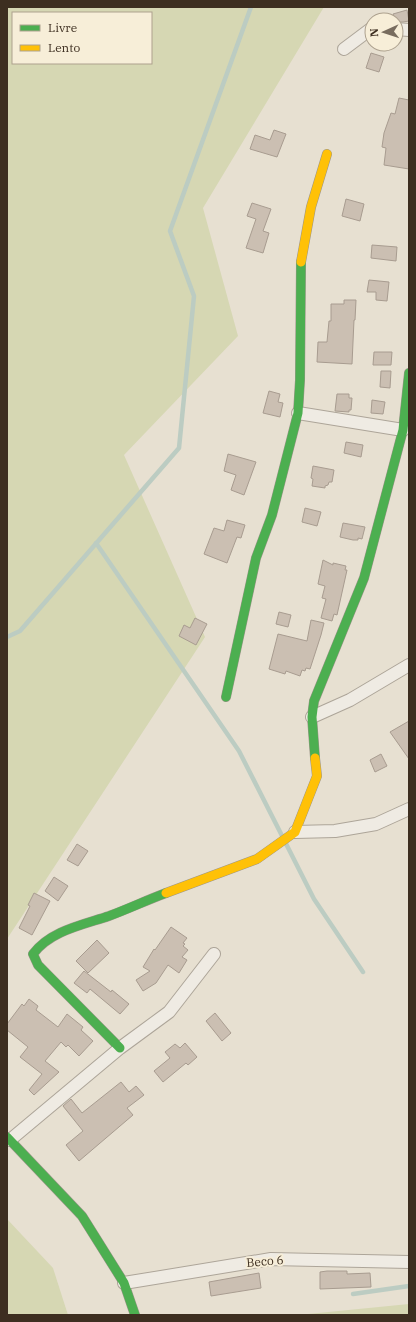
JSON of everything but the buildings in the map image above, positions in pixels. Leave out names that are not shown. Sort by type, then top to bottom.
[{"type":"street","points":[[344,48],[364,34]]},
{"type":"street","points":[[226,697],[256,558],[272,515],[298,413],[300,380],[301,260],[311,208],[327,154]]},
{"type":"street","points":[[120,1048],[38,965],[33,954],[46,940],[72,928],[110,915],[188,884],[257,860],[295,832],[317,776],[312,717],[314,701],[364,578],[403,430],[409,373]]},
{"type":"street","points":[[298,413],[403,430]]},
{"type":"street","points":[[312,717],[350,700],[409,665]]},
{"type":"street","points":[[295,832],[335,831],[376,824],[409,809]]},
{"type":"street","points":[[135,1315],[124,1283],[82,1216],[9,1138],[120,1048],[170,1012],[214,954]]},
{"type":"street","name":"Beco 6","points":[[124,1283],[271,1259],[409,1262]]},
{"type":"green space","points":[[7,7],[324,7],[203,208],[238,336],[124,455],[205,637],[7,939]]},
{"type":"green space","points":[[7,1219],[53,1268],[68,1315],[7,1315]]},
{"type":"green space","points":[[409,1304],[409,1315],[298,1315]]},
{"type":"waterway","points":[[7,637],[20,631],[179,448],[194,296],[170,231],[251,7]]},
{"type":"waterway","points":[[96,543],[239,751],[314,899],[363,972]]},
{"type":"waterway","points":[[353,1294],[409,1286]]},
{"type":"traffic: fast","points":[[226,697],[256,558],[272,515],[298,413],[300,380],[301,262]]},
{"type":"traffic: fast","points":[[315,758],[312,717],[314,701],[364,578],[403,430],[409,373]]},
{"type":"traffic: fast","points":[[120,1048],[38,965],[33,954],[40,946],[57,934],[109,916],[166,893]]},
{"type":"traffic: fast","points":[[7,1137],[82,1216],[124,1283],[135,1315]]},
{"type":"traffic: slow","points":[[301,262],[311,207],[327,154]]},
{"type":"traffic: slow","points":[[166,893],[257,859],[295,832],[317,776],[315,758]]}]
